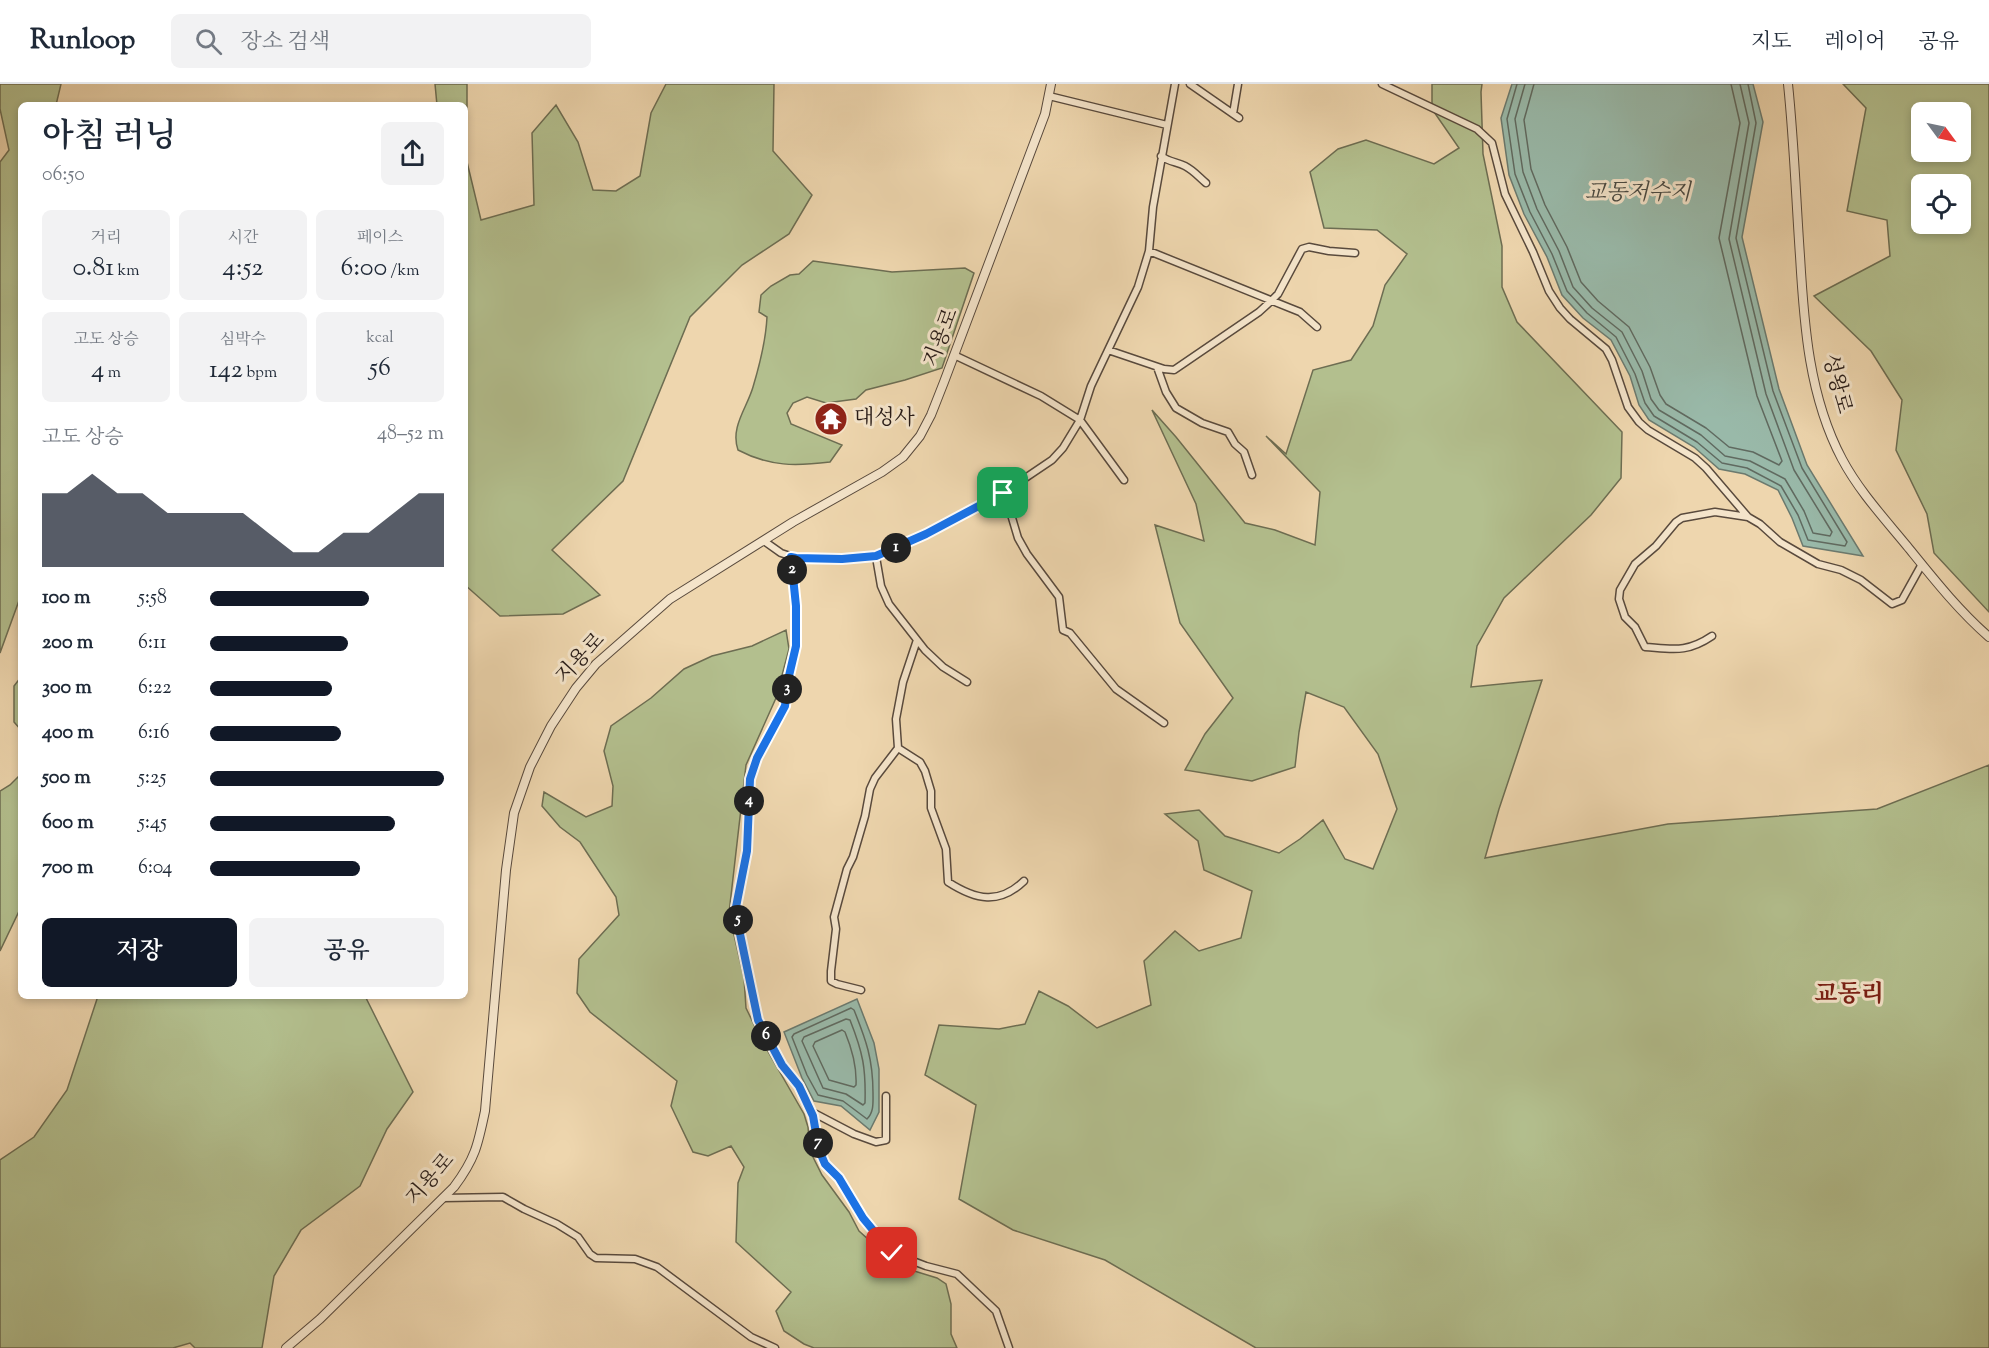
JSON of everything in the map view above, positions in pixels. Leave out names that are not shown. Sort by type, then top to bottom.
[{"type":"street","name":"지용로","points":[[286,1348],[320,1319],[443,1198],[468,1168],[478,1147],[485,1112],[506,870],[514,813],[530,767],[557,716],[596,664],[670,599],[793,522],[903,458],[920,436],[931,416],[1045,114],[1050,84]]},
{"type":"street","points":[[764,541],[781,553],[796,558],[842,559],[876,556],[926,534],[1003,493],[1052,460],[1063,448],[1080,420],[1091,386],[1138,287],[1149,251],[1153,207],[1175,84]]},
{"type":"street","points":[[1190,84],[1236,116],[1238,84]]},
{"type":"street","points":[[1382,84],[1477,129],[1488,138],[1495,151],[1505,194],[1550,291],[1570,319],[1606,349],[1628,407],[1648,430],[1695,458],[1748,517],[1818,564],[1841,570],[1861,579],[1892,604],[1902,600],[1922,564]]},
{"type":"street","name":"성왕로","points":[[1788,84],[1808,353],[1825,420],[1841,458],[1859,488],[1971,622],[1989,637]]},
{"type":"street","points":[[1049,96],[1167,125]]},
{"type":"street","points":[[1161,156],[1169,162],[1190,169],[1206,183]]},
{"type":"street","points":[[1108,350],[1174,370],[1271,301],[1278,294],[1302,249],[1355,253]]},
{"type":"street","points":[[1149,251],[1300,312],[1317,327]]},
{"type":"street","points":[[954,355],[1041,396],[1080,420],[1124,480]]},
{"type":"street","points":[[1157,366],[1166,392],[1176,408],[1202,423],[1228,432],[1234,444],[1244,452],[1252,476]]},
{"type":"street","points":[[1003,493],[1008,501],[1018,538],[1059,597],[1063,630],[1070,633],[1116,689],[1164,723]]},
{"type":"street","points":[[1712,636],[1698,645],[1687,648],[1645,647],[1635,627],[1625,617],[1619,598],[1620,590],[1635,564],[1656,546],[1682,518],[1715,512],[1748,517]]},
{"type":"street","points":[[876,556],[881,586],[889,604],[917,640],[943,667],[967,682]]},
{"type":"street","points":[[791,557],[796,606],[796,646],[785,706],[757,758],[750,779],[747,851],[736,907],[758,1020],[782,1065],[799,1086],[811,1112],[819,1150],[825,1164],[839,1178],[863,1218],[892,1253],[926,1266],[957,1274],[996,1311],[1009,1348]]},
{"type":"street","points":[[861,990],[831,981],[836,929],[834,917],[847,869],[854,857],[870,789],[875,778],[898,748],[896,719],[903,682],[917,640]]},
{"type":"street","points":[[898,748],[920,762],[925,771],[931,791],[931,808],[946,849],[948,882],[959,889],[977,895],[998,898],[1013,892],[1024,881]]},
{"type":"street","points":[[811,1112],[854,1134],[876,1142],[886,1140],[886,1096]]},
{"type":"street","points":[[443,1198],[503,1197],[578,1237],[590,1254],[596,1258],[635,1259],[657,1267],[751,1337],[775,1348]]},
{"type":"green space","points":[[0,84],[61,84],[57,102],[18,102],[18,603],[0,653],[0,162],[9,150],[0,109]]},
{"type":"green space","points":[[435,84],[467,84],[467,102],[437,102]]},
{"type":"green space","points":[[666,84],[774,84],[773,151],[812,195],[789,234],[742,265],[690,317],[623,481],[552,550],[600,595],[563,614],[500,616],[468,588],[468,166],[481,220],[534,205],[532,133],[556,105],[578,142],[593,190],[616,191],[640,176],[651,113]]},
{"type":"green space","points":[[1432,84],[1482,84],[1483,154],[1502,246],[1502,287],[1517,322],[1622,432],[1621,478],[1591,515],[1504,598],[1477,646],[1471,687],[1542,680],[1485,858],[1668,824],[1877,809],[1989,765],[1989,1348],[1256,1348],[1105,1260],[1013,1230],[959,1199],[976,1105],[925,1075],[939,1025],[999,1029],[1025,1024],[1039,991],[1068,1006],[1097,1028],[1151,1005],[1144,961],[1175,931],[1199,951],[1241,938],[1252,891],[1204,870],[1198,841],[1165,814],[1199,810],[1225,836],[1279,853],[1323,820],[1345,859],[1373,869],[1397,809],[1378,754],[1344,707],[1306,692],[1295,767],[1252,781],[1185,770],[1205,734],[1233,698],[1180,623],[1155,525],[1204,541],[1196,504],[1152,410],[1245,523],[1275,530],[1315,545],[1320,492],[1266,436],[1286,454],[1313,370],[1351,360],[1373,326],[1385,285],[1407,254],[1377,230],[1324,228],[1310,172],[1338,149],[1366,140],[1434,164],[1459,148],[1432,109]]},
{"type":"green space","points":[[1843,84],[1989,84],[1989,612],[1934,553],[1927,514],[1896,450],[1902,400],[1871,351],[1814,296],[1890,256],[1887,220],[1847,211],[1866,108]]},
{"type":"green space","points":[[813,261],[892,272],[965,268],[974,273],[942,368],[866,390],[856,399],[826,403],[807,397],[793,403],[787,413],[791,424],[842,445],[830,462],[783,464],[761,460],[738,450],[736,433],[753,387],[764,343],[767,317],[759,312],[761,295],[790,275],[799,274]]},
{"type":"green space","points":[[786,630],[789,649],[776,698],[746,765],[729,913],[744,978],[746,1008],[762,1041],[804,1114],[808,1127],[810,1151],[822,1175],[849,1212],[859,1231],[898,1266],[937,1278],[946,1284],[951,1304],[951,1334],[957,1348],[814,1348],[784,1331],[776,1311],[791,1292],[736,1242],[738,1183],[744,1167],[731,1146],[708,1156],[693,1152],[671,1106],[677,1081],[590,1012],[577,993],[579,959],[619,915],[616,897],[580,842],[560,827],[542,806],[544,792],[586,817],[612,806],[613,786],[604,751],[611,726],[651,698],[684,669],[712,656],[752,646]]},
{"type":"green space","points":[[18,681],[18,727],[14,722],[14,686]]},
{"type":"green space","points":[[18,777],[18,913],[0,951],[0,791]]},
{"type":"green space","points":[[97,999],[366,999],[413,1092],[387,1129],[360,1186],[301,1230],[274,1276],[262,1348],[195,1348],[190,1343],[173,1348],[0,1348],[0,1160],[34,1137],[67,1090]]},
{"type":"water","name":"교동저수지","points":[[1512,84],[1753,84],[1763,122],[1742,237],[1779,389],[1807,465],[1863,556],[1803,546],[1778,490],[1745,474],[1719,469],[1694,447],[1649,420],[1639,405],[1630,376],[1611,340],[1583,318],[1562,295],[1547,257],[1524,214],[1509,175],[1501,118]]},
{"type":"water","points":[[857,999],[874,1043],[879,1069],[879,1112],[870,1130],[841,1106],[814,1101],[802,1078],[784,1032]]},
{"type":"place","name":"대성사","points":[[831,419]]},
{"type":"district","name":"교동리","points":[[1849,995]]},
{"type":"route","points":[[892,1253],[863,1218],[839,1178],[825,1164],[819,1150],[813,1116],[799,1086],[782,1065],[758,1020],[754,1007],[736,907],[747,851],[750,779],[757,758],[785,706],[796,646],[796,606],[791,557],[842,559],[876,556],[926,534],[1003,493]]}]
